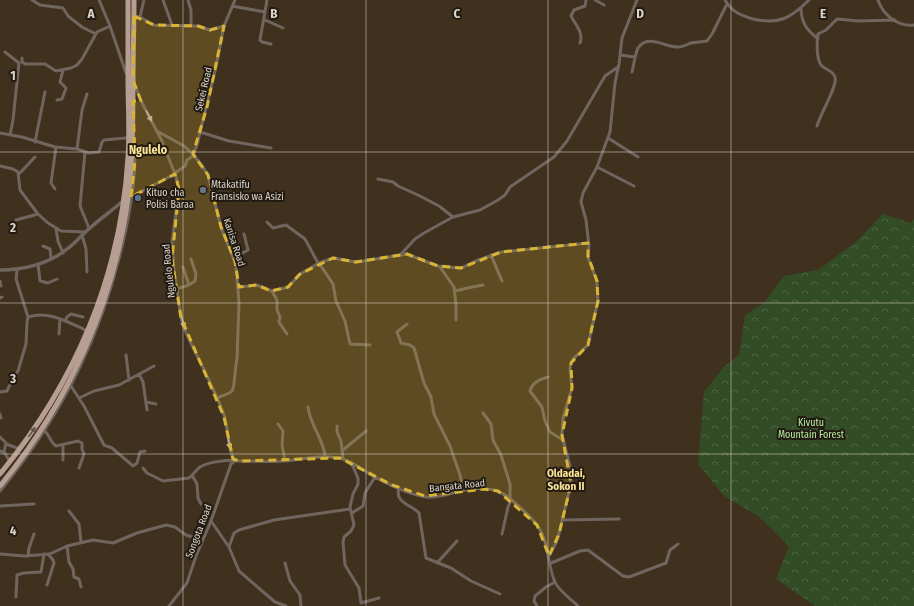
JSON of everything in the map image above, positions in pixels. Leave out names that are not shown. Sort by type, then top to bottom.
[{"type":"highway","points":[[0,486],[47,423],[63,394],[85,349],[111,279],[128,199],[133,123],[128,31],[128,0]]},
{"type":"highway","points":[[0,474],[38,424],[75,361],[88,331],[108,275],[128,199],[130,79],[136,16],[134,0]]},
{"type":"highway","points":[[128,14],[136,16]]},
{"type":"highway","points":[[128,31],[134,31]]},
{"type":"street","points":[[32,0],[40,5],[63,8],[70,18],[85,29],[96,34]]},
{"type":"street","name":"Ngulelo Road","points":[[99,0],[130,79],[157,130],[175,173],[179,194],[172,242],[172,259],[183,326],[217,398],[224,417],[231,453],[235,460]]},
{"type":"street","points":[[144,0],[136,16],[154,25],[191,25],[210,30],[224,26]]},
{"type":"street","points":[[163,0],[172,25]]},
{"type":"street","points":[[188,0],[190,3],[191,25]]},
{"type":"street","name":"Sekei Road","points":[[128,199],[175,173],[185,166],[186,160],[192,157],[200,132],[224,26],[234,0]]},
{"type":"street","points":[[267,0],[261,41],[271,44]]},
{"type":"street","points":[[580,43],[581,36],[578,26],[571,15],[574,10],[585,6],[586,0]]},
{"type":"street","points":[[594,0],[604,5]]},
{"type":"street","points":[[548,556],[556,543],[571,480],[570,466],[563,440],[563,420],[572,388],[570,363],[588,345],[598,301],[597,281],[588,257],[586,218],[581,202],[583,193],[597,167],[608,138],[611,126],[615,83],[622,38],[637,0]]},
{"type":"street","points":[[725,0],[727,4],[740,15],[761,21],[773,22],[787,18],[809,0]]},
{"type":"street","points":[[878,0],[883,11],[895,20],[904,25],[914,25]]},
{"type":"street","points":[[632,72],[638,48],[648,41],[679,47],[691,43],[706,41],[712,34],[727,4]]},
{"type":"street","points":[[232,6],[265,12]]},
{"type":"street","points":[[801,8],[801,16],[804,25],[818,39]]},
{"type":"street","points":[[817,126],[836,79],[834,73],[821,64],[818,54],[818,34],[826,30],[838,19],[858,21],[895,20]]},
{"type":"street","points":[[264,20],[283,28]]},
{"type":"street","points":[[22,58],[22,62],[25,64],[45,64],[53,70],[71,68],[80,62],[96,34],[110,26]]},
{"type":"street","points":[[5,52],[19,63],[13,120],[10,134]]},
{"type":"street","points":[[620,55],[635,57]]},
{"type":"street","points":[[401,254],[415,239],[454,217],[487,207],[505,195],[511,186],[554,157],[567,141],[605,76],[618,67]]},
{"type":"street","points":[[57,100],[62,99],[66,88],[60,82],[63,70]]},
{"type":"street","points":[[35,142],[45,92]]},
{"type":"street","points":[[77,149],[82,110],[87,94]]},
{"type":"street","points":[[133,101],[141,101]]},
{"type":"street","name":"Kanisa Road","points":[[157,130],[184,146],[193,154],[208,175],[221,227],[236,265],[239,286],[237,357],[233,388],[231,391],[217,398]]},
{"type":"street","points":[[200,132],[229,141],[271,148]]},
{"type":"street","points":[[0,133],[10,134],[56,148],[77,149],[85,152],[99,152],[104,140],[126,138]]},
{"type":"street","points":[[608,138],[638,157]]},
{"type":"street","points":[[55,189],[51,183],[56,148]]},
{"type":"street","points":[[85,152],[80,206],[89,228]]},
{"type":"street","points":[[19,174],[35,157]]},
{"type":"street","points":[[0,166],[17,171],[19,174],[20,190],[38,214],[56,229],[64,232],[83,234]]},
{"type":"street","points":[[597,167],[634,186]]},
{"type":"street","points":[[378,179],[393,182],[398,186],[439,206],[454,217]]},
{"type":"street","points":[[0,270],[17,270],[38,264],[63,253],[89,228],[128,199]]},
{"type":"street","points":[[0,491],[45,431],[71,386],[90,345],[110,290],[120,253],[128,199]]},
{"type":"street","points":[[16,220],[38,214]]},
{"type":"street","points":[[268,222],[273,228],[286,226],[305,239],[333,284],[336,301],[345,321],[350,344],[370,345]]},
{"type":"street","points":[[56,229],[58,241],[63,253]]},
{"type":"street","points":[[83,234],[86,248],[87,272]]},
{"type":"street","points":[[234,258],[248,250],[244,234]]},
{"type":"street","points":[[239,286],[257,285],[272,291],[290,286],[299,275],[319,263],[333,258],[356,262],[390,258],[401,254],[410,255],[440,267],[462,267],[491,255],[503,252],[588,243]]},
{"type":"street","points":[[43,246],[50,249],[51,258]]},
{"type":"street","points":[[491,255],[502,281]]},
{"type":"street","points":[[176,289],[194,283],[196,277],[191,259]]},
{"type":"street","points":[[38,264],[40,282],[48,283],[57,279]]},
{"type":"street","points":[[440,267],[455,291],[456,320]]},
{"type":"street","points":[[183,268],[189,285]]},
{"type":"street","points":[[0,392],[7,391],[19,368],[26,344],[28,317],[16,279],[17,270]]},
{"type":"street","points":[[0,282],[1,286]]},
{"type":"street","points":[[455,291],[483,285]]},
{"type":"street","points":[[272,291],[277,300],[277,310],[280,317],[279,322],[287,334]]},
{"type":"street","points":[[65,321],[71,314],[83,317]]},
{"type":"street","points":[[28,317],[47,315],[88,331]]},
{"type":"street","points":[[59,334],[60,319]]},
{"type":"street","points":[[407,324],[398,331],[399,341],[414,348],[424,383],[431,397],[434,414],[450,446],[460,475],[463,490]]},
{"type":"street","points":[[126,355],[129,380]]},
{"type":"street","points":[[79,398],[94,391],[119,385],[154,366]]},
{"type":"street","points":[[139,374],[143,382],[147,410]]},
{"type":"street","points":[[548,377],[540,380],[532,386],[530,391],[542,407],[545,421],[550,432],[563,440]]},
{"type":"street","points":[[71,386],[104,445],[112,448],[133,466],[136,463],[140,452],[145,451]]},
{"type":"street","points":[[146,402],[156,404]]},
{"type":"street","points":[[308,407],[311,423],[323,445],[325,456]]},
{"type":"street","points":[[483,413],[491,424],[493,440],[501,455],[510,484],[511,499],[502,534]]},
{"type":"street","points":[[0,414],[1,418]]},
{"type":"street","points":[[278,424],[283,431],[282,445],[285,461]]},
{"type":"street","points":[[337,426],[343,450],[343,458]]},
{"type":"street","points":[[45,431],[54,446],[78,441],[82,442],[84,454],[79,468]]},
{"type":"street","points":[[343,450],[366,431]]},
{"type":"street","points":[[0,437],[6,444],[20,449]]},
{"type":"street","points":[[4,452],[6,444]]},
{"type":"street","points":[[63,445],[63,460]]},
{"type":"street","points":[[0,451],[4,452],[10,462]]},
{"type":"street","name":"Bangata Road","points":[[192,475],[198,468],[207,464],[235,460],[285,461],[325,456],[343,458],[375,477],[412,494],[429,497],[463,490],[484,489],[501,492],[511,499],[540,528],[551,563],[555,582]]},
{"type":"street","name":"Songota Road","points":[[169,606],[187,583],[231,464],[235,460]]},
{"type":"street","points":[[351,462],[358,478],[358,487],[353,494],[350,509],[354,522],[352,531],[346,535],[343,540],[345,565],[359,588],[362,603],[379,598]]},
{"type":"street","points":[[143,468],[147,473],[166,481],[180,478],[187,479],[192,475],[197,484],[198,498],[201,504]]},
{"type":"street","points":[[352,513],[362,506],[366,493],[375,477]]},
{"type":"street","points":[[358,487],[366,493]]},
{"type":"street","points":[[399,488],[398,493],[402,501],[419,513],[426,558],[454,570],[471,581],[500,594]]},
{"type":"street","points":[[0,506],[34,504]]},
{"type":"street","points":[[229,547],[234,533],[239,530],[274,520],[350,509]]},
{"type":"street","points":[[69,511],[79,524],[82,542]]},
{"type":"street","points":[[562,520],[619,519]]},
{"type":"street","points":[[211,521],[229,547],[242,575],[275,602],[286,606]]},
{"type":"street","points":[[0,554],[28,556],[46,554],[82,542],[97,540],[113,543],[166,525],[175,527],[186,535],[202,540]]},
{"type":"street","points":[[28,556],[34,534]]},
{"type":"street","points":[[437,563],[457,541]]},
{"type":"street","points":[[551,563],[580,551],[588,550],[623,576],[629,578],[666,563],[670,550],[678,544]]},
{"type":"street","points":[[67,546],[69,562],[73,570],[74,577],[79,579],[82,587]]},
{"type":"street","points":[[46,554],[53,560],[54,563],[47,585]]},
{"type":"street","points":[[16,597],[17,574],[24,572],[41,572],[46,554]]},
{"type":"street","points":[[285,563],[290,581],[300,596],[301,606]]},
{"type":"street","points":[[537,606],[534,601],[535,596],[555,582],[559,588],[578,606]]},
{"type":"highlighted area","points":[[134,16],[154,25],[198,26],[210,30],[224,26],[207,107],[193,154],[208,175],[221,227],[235,261],[239,287],[257,285],[271,291],[288,287],[300,274],[333,258],[356,262],[407,254],[438,266],[461,268],[501,252],[588,243],[588,256],[597,281],[598,301],[588,345],[571,363],[572,388],[562,435],[571,484],[559,534],[549,556],[537,525],[498,491],[484,489],[425,496],[392,485],[340,458],[239,461],[233,459],[224,417],[181,318],[172,259],[179,189],[175,174],[131,197],[135,160],[133,101],[141,101],[133,80]]},
{"type":"green space","name":"Kivutu Mountain Forest","points":[[883,214],[911,223],[914,219],[914,606],[815,606],[776,579],[789,546],[758,516],[724,496],[698,464],[704,392],[724,367],[739,355],[745,315],[764,303],[784,276],[818,270],[856,242]]},
{"type":"place","name":"Mtakatifu Fransisko wa Asizi","points":[[203,190]]},
{"type":"place","name":"Kituo cha Polisi Baraa","points":[[138,198]]},
{"type":"district","name":"Ngulelo","points":[[148,150]]},
{"type":"district","name":"Oldadai, Sokon II","points":[[566,479]]}]
